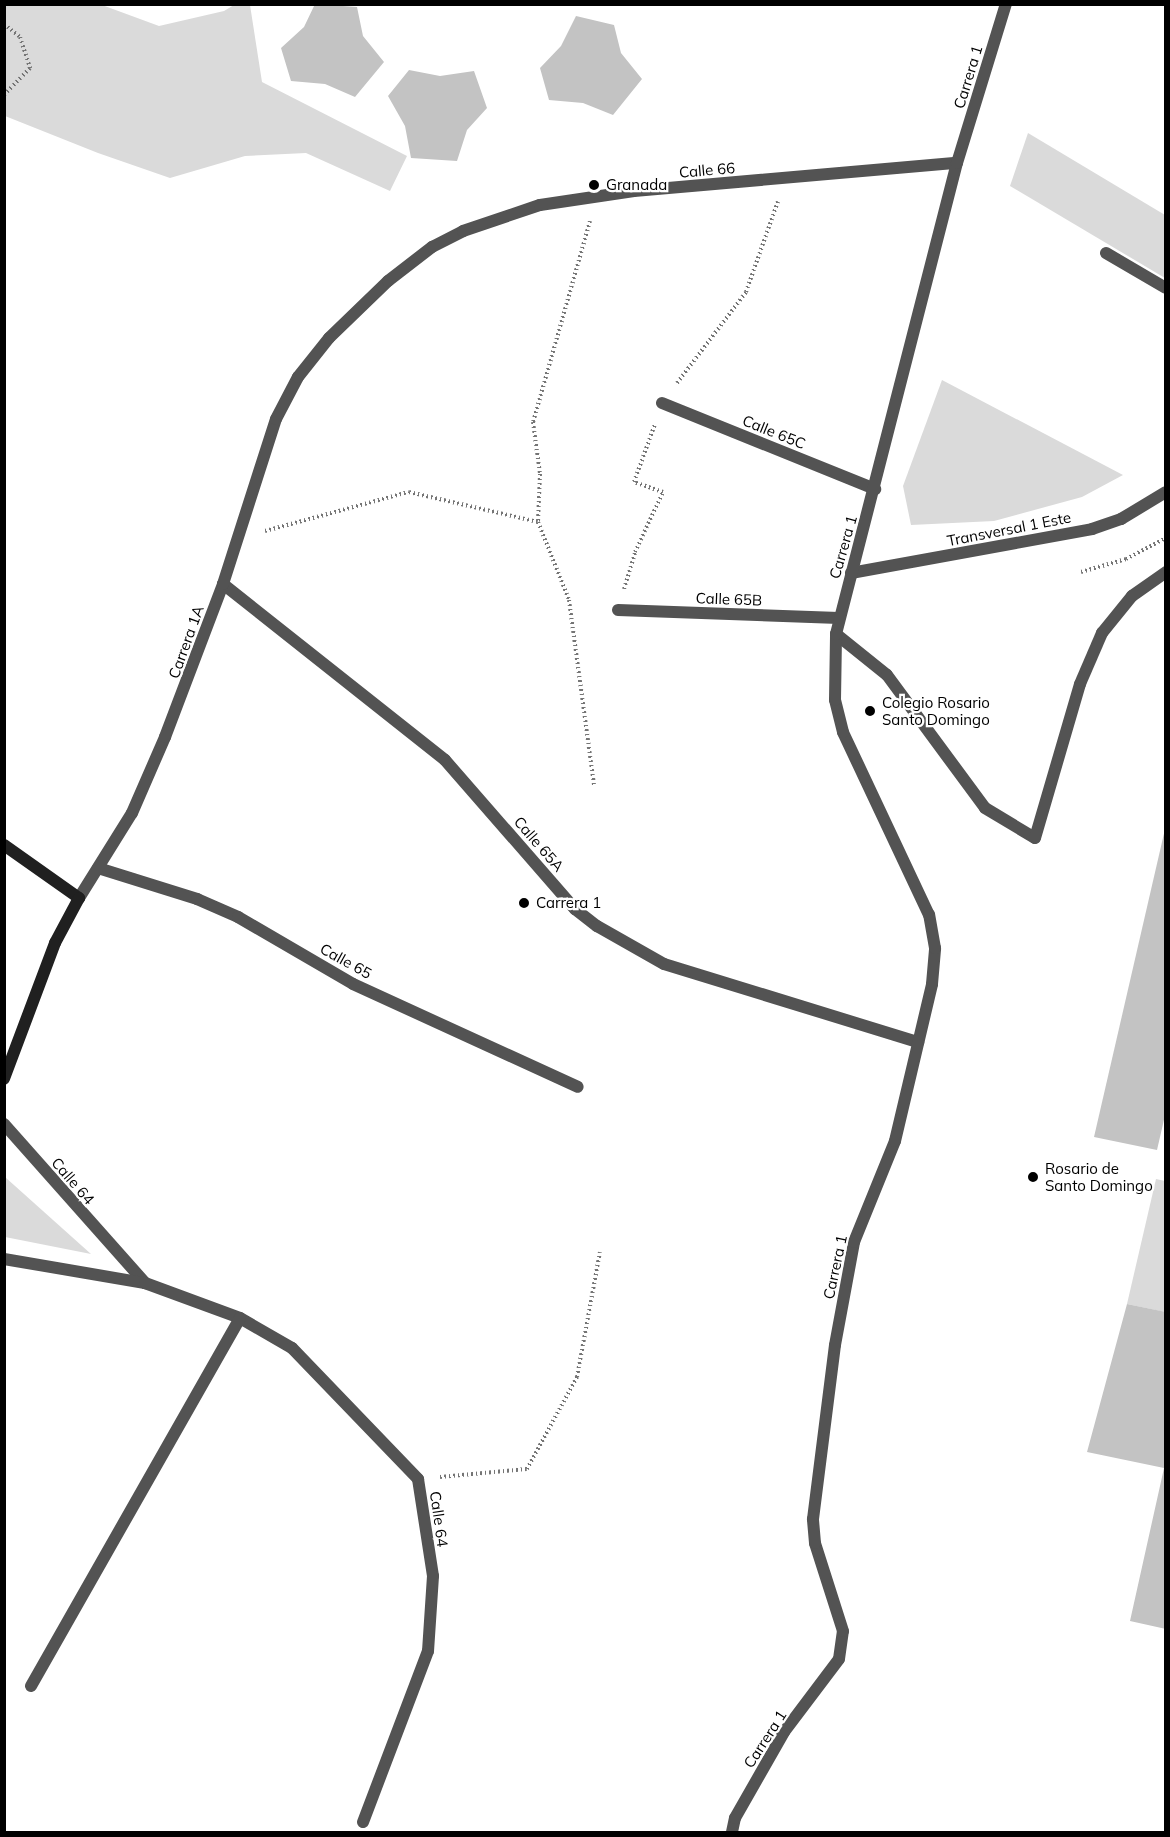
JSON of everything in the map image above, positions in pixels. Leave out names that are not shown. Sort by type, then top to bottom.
[{"type":"street","name":"Carrera 1","points":[[732,1833],[735,1818],[784,1732],[839,1659],[843,1631],[815,1544],[813,1519],[833,1356],[854,1242],[895,1141],[933,972],[935,948],[929,915],[843,732],[833,667],[836,634],[957,163],[1006,4]]},
{"type":"street","name":"Calle 66","points":[[432,247],[502,215],[540,205],[597,197],[957,163]]},
{"type":"street","name":"Carrera 1A","points":[[4,1079],[55,943],[79,898],[132,813],[192,671],[223,584],[276,419],[298,377],[352,313],[432,247]]},
{"type":"street","points":[[1106,253],[1166,288]]},
{"type":"street","name":"Calle 65C","points":[[662,403],[875,489]]},
{"type":"street","name":"Transversal 1 Este","points":[[851,573],[1092,529],[1121,519],[1166,492]]},
{"type":"street","points":[[836,634],[887,675],[986,807],[1035,838],[1080,684],[1102,633],[1132,596],[1166,572]]},
{"type":"street","name":"Calle 65A","points":[[223,584],[445,760],[575,909],[612,936],[664,964],[918,1042]]},
{"type":"street","name":"Calle 65B","points":[[618,610],[839,618]]},
{"type":"street","points":[[4,845],[79,898]]},
{"type":"street","name":"Calle 65","points":[[98,868],[217,908],[353,984],[578,1087]]},
{"type":"street","name":"Calle 64","points":[[4,1124],[145,1283]]},
{"type":"street","name":"Calle 64","points":[[4,1259],[145,1283],[240,1318],[292,1348],[418,1479],[433,1576],[428,1651],[363,1822]]},
{"type":"street","points":[[31,1686],[240,1318]]},
{"type":"path","points":[[4,24],[20,37],[30,68],[4,95]]},
{"type":"path","points":[[594,786],[570,600],[538,522],[540,474],[533,422],[597,197]]},
{"type":"path","points":[[238,538],[409,492],[538,522]]},
{"type":"path","points":[[1081,572],[1126,559],[1166,538]]},
{"type":"path","points":[[418,1479],[527,1469],[577,1377],[600,1252]]},
{"type":"shaded area","points":[[4,5],[102,5],[159,26],[224,11],[234,5],[250,5],[262,82],[407,156],[390,191],[306,153],[245,156],[170,178],[98,153],[5,116]]},
{"type":"shaded area","points":[[1028,133],[1165,215],[1165,278],[1010,186]]},
{"type":"shaded area","points":[[942,380],[1123,475],[1082,497],[994,521],[911,525],[903,486]]},
{"type":"shaded area","points":[[5,1177],[91,1254],[5,1237]]},
{"type":"shaded area","points":[[1156,1179],[1165,1181],[1165,1312],[1127,1304]]},
{"type":"building","points":[[315,4],[357,7],[363,36],[384,62],[355,97],[325,84],[291,81],[281,48],[304,27]]},
{"type":"building","points":[[576,16],[614,25],[621,53],[642,79],[613,115],[583,103],[549,100],[540,68],[561,46]]},
{"type":"building","points":[[409,70],[440,76],[474,71],[487,108],[467,130],[457,161],[411,158],[405,126],[388,96]]},
{"type":"building","points":[[1165,829],[1166,1111],[1157,1150],[1094,1137]]},
{"type":"building","points":[[1127,1304],[1166,1312],[1166,1629],[1130,1621],[1164,1468],[1087,1452]]},
{"type":"place","name":"Granada","points":[[594,185]]},
{"type":"place","name":"Colegio Rosario Santo Domingo","points":[[870,711]]},
{"type":"place","name":"Carrera 1","points":[[524,903]]},
{"type":"place","name":"Rosario de Santo Domingo","points":[[1033,1177]]}]
